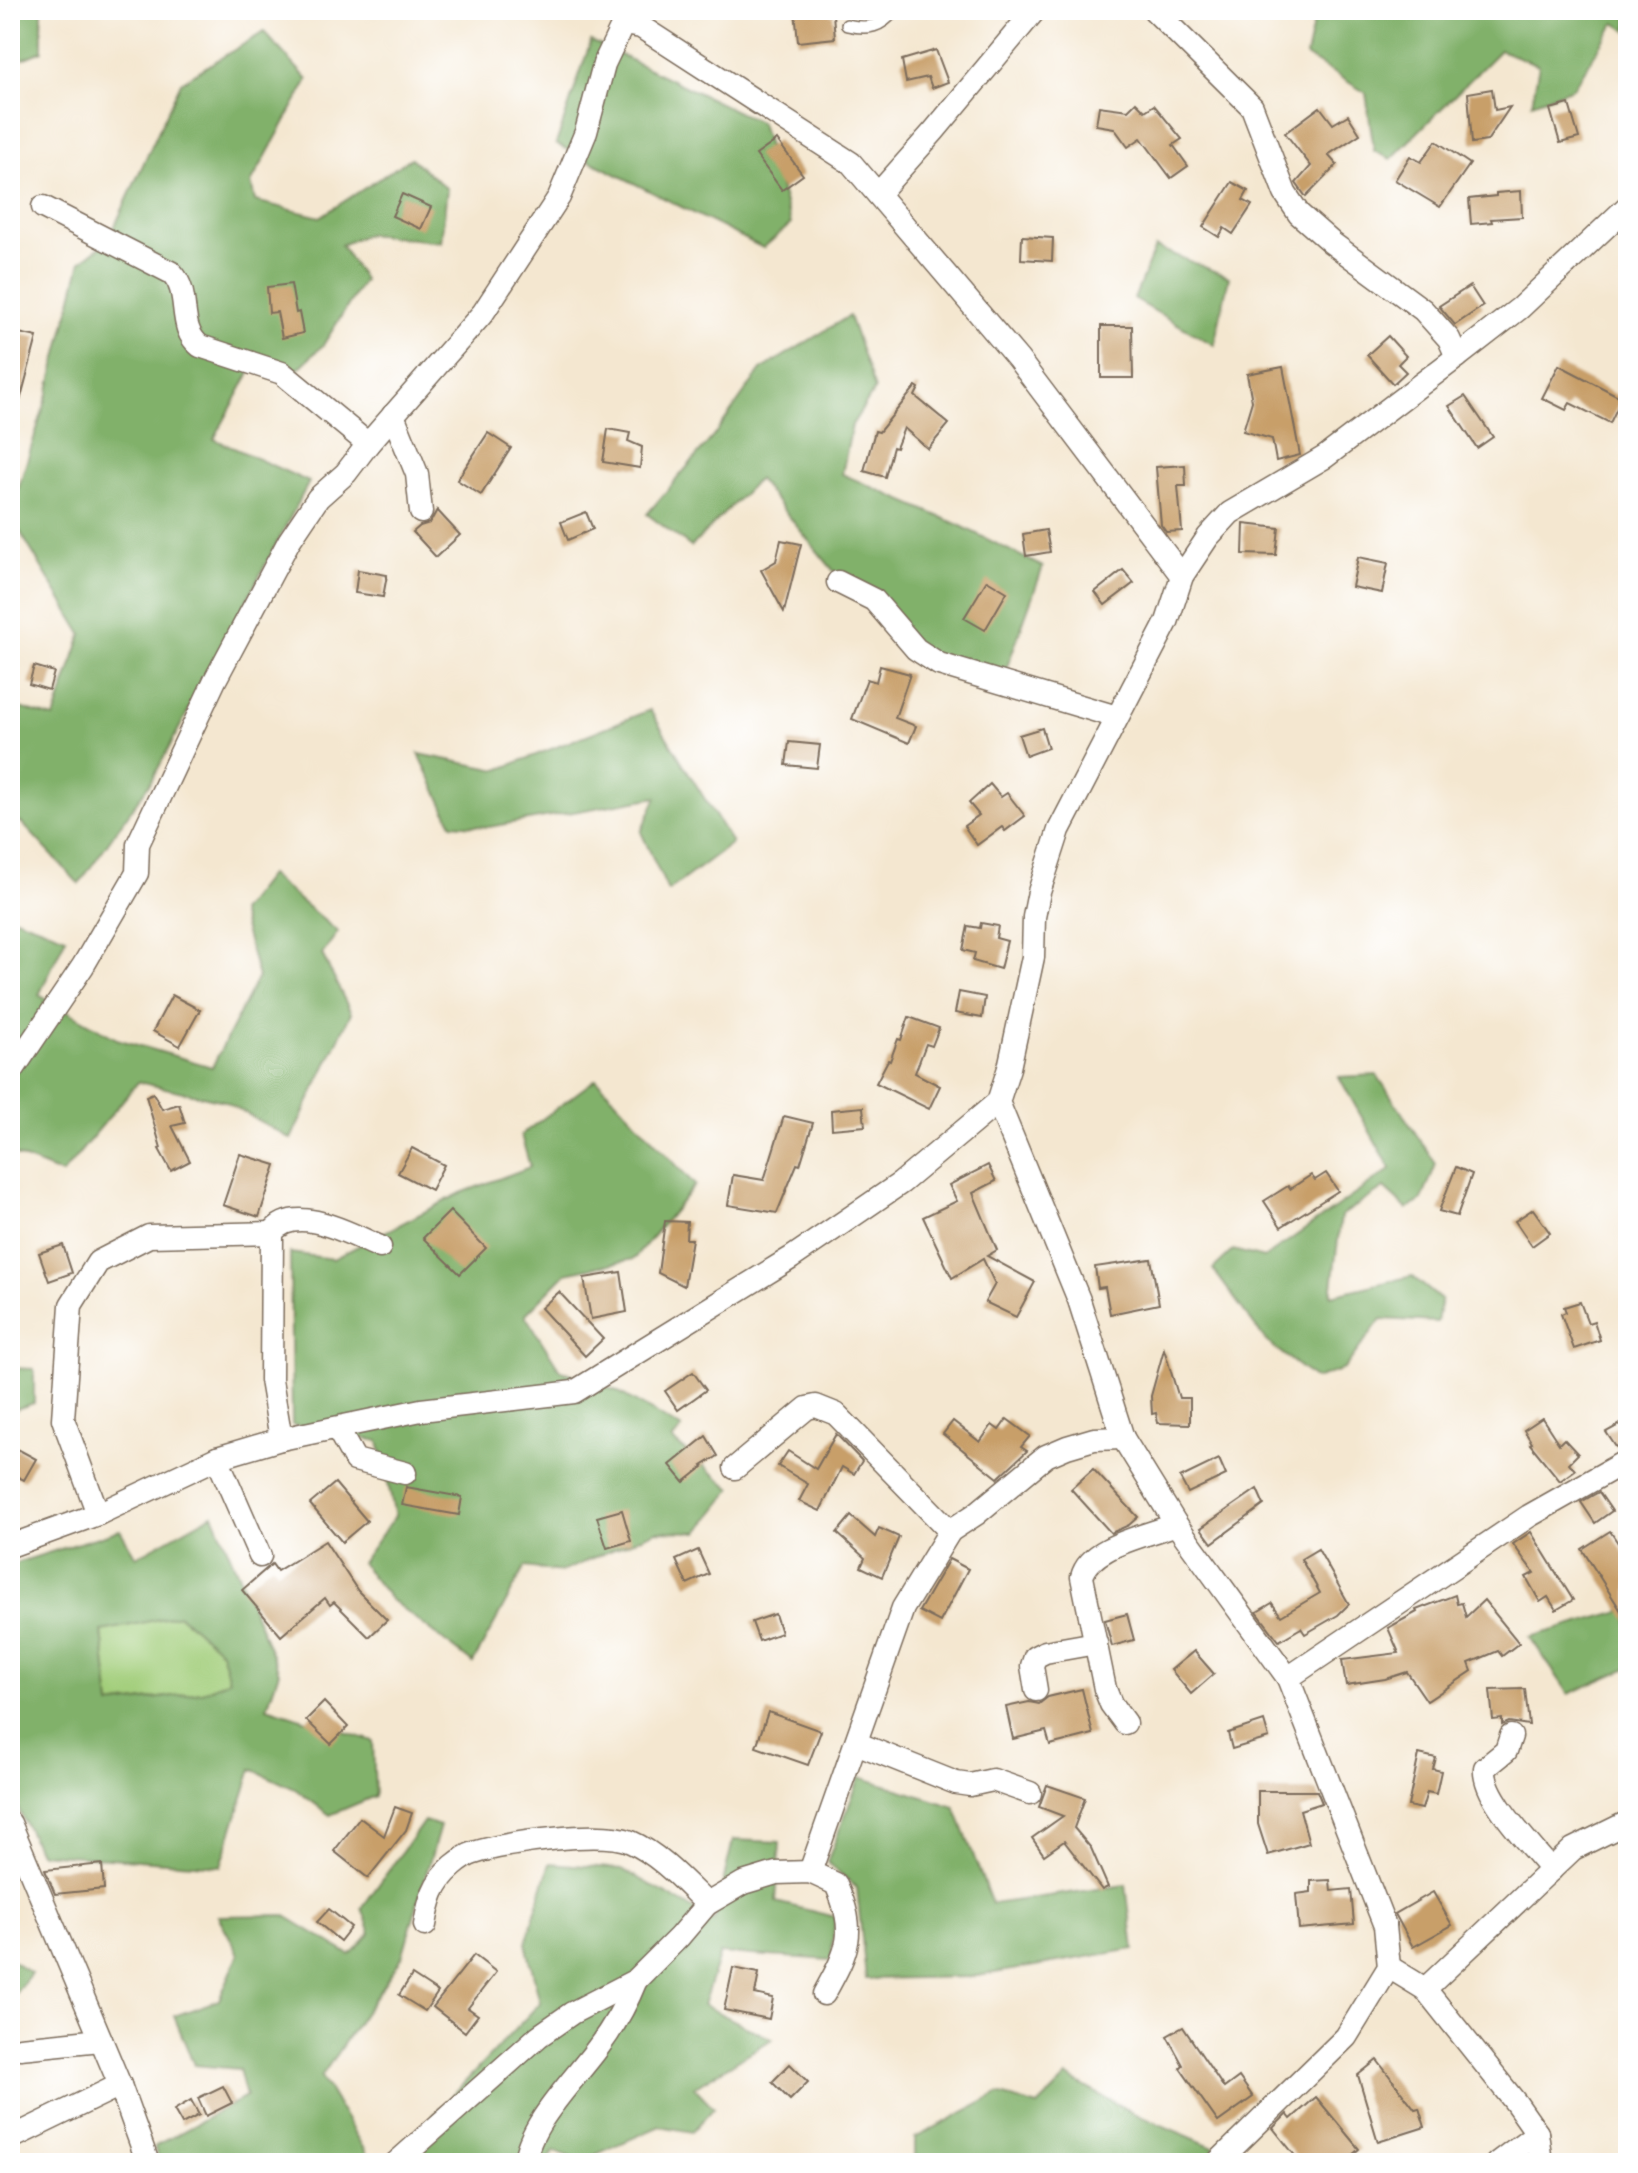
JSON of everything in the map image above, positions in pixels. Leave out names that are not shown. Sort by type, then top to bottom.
[{"type":"street","points":[[878,194],[1035,10]]},
{"type":"street","points":[[1154,10],[1252,107],[1285,193],[1299,214],[1332,243],[1423,310],[1449,339],[1457,357]]},
{"type":"street","points":[[10,1074],[83,966],[137,873],[138,844],[215,680],[289,541],[318,498],[346,473],[483,313],[559,197],[586,132],[604,64],[624,17],[851,163],[1018,359],[1182,576]]},
{"type":"street","points":[[10,1546],[98,1514],[217,1458],[281,1439],[421,1410],[574,1392],[791,1258],[901,1183],[998,1102],[1009,1068],[1033,957],[1034,917],[1039,892],[1059,830],[1167,622],[1182,576],[1208,537],[1230,513],[1325,457],[1520,308],[1628,206]]},
{"type":"street","points":[[43,207],[172,273],[182,287],[187,332],[192,340],[200,346],[282,373],[368,444]]},
{"type":"street","points":[[393,415],[417,474],[421,512]]},
{"type":"street","points":[[838,582],[874,600],[916,649],[939,664],[1117,717]]},
{"type":"street","points":[[998,1102],[1079,1300],[1123,1438],[1176,1524],[1288,1678],[1385,1926],[1389,1967],[1346,2037],[1217,2163]]},
{"type":"street","points":[[281,1439],[271,1380],[272,1233],[279,1224],[298,1219],[333,1227],[380,1247]]},
{"type":"street","points":[[98,1514],[63,1419],[71,1305],[98,1262],[149,1236],[272,1233]]},
{"type":"street","points":[[735,1468],[807,1408],[816,1406],[836,1414],[950,1531]]},
{"type":"street","points":[[337,1428],[355,1460],[405,1473]]},
{"type":"street","points":[[810,1872],[903,1608],[950,1531],[976,1514],[1046,1456],[1094,1439],[1123,1438]]},
{"type":"street","points":[[217,1458],[260,1556]]},
{"type":"street","points":[[1288,1678],[1529,1516],[1628,1460]]},
{"type":"street","points":[[1125,1723],[1111,1704],[1105,1689],[1082,1577],[1085,1567],[1108,1548],[1176,1524]]},
{"type":"street","points":[[1036,1690],[1032,1666],[1035,1657],[1045,1652],[1096,1643]]},
{"type":"street","points":[[1511,1736],[1506,1751],[1485,1768],[1484,1778],[1495,1800],[1551,1870]]},
{"type":"street","points":[[856,1743],[956,1783],[970,1785],[993,1780],[1030,1793]]},
{"type":"street","points":[[1425,1989],[1573,1849],[1628,1822]]},
{"type":"street","points":[[10,1823],[120,2085],[148,2163]]},
{"type":"street","points":[[425,1925],[431,1894],[451,1868],[471,1854],[528,1843],[590,1837],[630,1842],[662,1864],[707,1904]]},
{"type":"street","points":[[396,2163],[539,2036],[572,2013],[636,1980],[707,1904],[743,1883],[776,1873],[810,1872],[836,1884],[847,1910],[850,1934],[840,1966],[824,1994]]},
{"type":"street","points":[[1389,1967],[1425,1989],[1471,2044],[1537,2133],[1540,2155],[1536,2163]]},
{"type":"street","points":[[525,2163],[537,2130],[625,2007],[636,1980]]},
{"type":"street","points":[[20,2048],[101,2040]]},
{"type":"street","points":[[11,2138],[120,2085]]},
{"type":"street","points":[[1497,2163],[1537,2133]]},
{"type":"lane","points":[[847,25],[862,28],[878,26],[895,10]]},
{"type":"green space","points":[[10,10],[42,10],[42,51],[10,64]]},
{"type":"green space","points":[[1316,10],[1628,10],[1628,31],[1615,23],[1573,88],[1532,103],[1539,65],[1500,50],[1391,159],[1374,151],[1366,93],[1306,56]]},
{"type":"green space","points":[[264,32],[308,80],[251,183],[255,201],[320,217],[411,158],[447,189],[441,242],[367,234],[341,245],[364,280],[323,345],[288,379],[252,369],[214,439],[309,482],[152,780],[79,884],[22,823],[10,819],[10,705],[54,718],[82,634],[10,515],[48,394],[81,261],[108,241],[181,82]]},
{"type":"green space","points":[[591,41],[761,123],[791,224],[763,248],[556,144]]},
{"type":"green space","points":[[1155,247],[1229,277],[1214,345],[1134,299]]},
{"type":"green space","points":[[849,316],[875,389],[852,425],[842,474],[959,525],[1043,567],[998,692],[916,646],[842,581],[758,479],[691,547],[647,514],[712,438],[761,370]]},
{"type":"green space","points":[[650,710],[732,843],[668,891],[641,832],[657,797],[489,827],[452,824],[419,754],[498,770]]},
{"type":"green space","points":[[269,875],[338,932],[322,954],[351,1013],[291,1139],[224,1101],[138,1082],[62,1174],[10,1153],[10,916],[66,937],[39,995],[117,1039],[212,1067],[258,977],[240,912]]},
{"type":"green space","points":[[1377,1075],[1436,1164],[1422,1200],[1407,1209],[1384,1188],[1341,1216],[1331,1295],[1412,1276],[1441,1300],[1437,1322],[1381,1319],[1344,1369],[1315,1379],[1266,1341],[1213,1269],[1233,1250],[1264,1258],[1391,1169],[1339,1077]]},
{"type":"green space","points":[[596,1079],[695,1185],[634,1259],[566,1273],[525,1315],[560,1370],[617,1391],[682,1429],[672,1440],[732,1489],[698,1532],[656,1531],[561,1572],[525,1567],[473,1663],[390,1599],[361,1563],[395,1516],[379,1441],[292,1425],[290,1253],[333,1259],[461,1193],[530,1167],[521,1135]]},
{"type":"green space","points":[[10,1368],[34,1369],[34,1403],[10,1411]]},
{"type":"green space","points":[[213,1514],[279,1672],[267,1707],[373,1741],[375,1796],[330,1815],[295,1789],[252,1769],[221,1866],[39,1853],[10,1791],[10,1565],[120,1530],[136,1557]],"holes":[[[179,1615],[221,1651],[229,1680],[202,1692],[110,1705],[102,1631]]]},
{"type":"green space","points":[[1628,1609],[1628,1668],[1569,1694],[1530,1637]]},
{"type":"green space","points":[[179,1615],[221,1651],[230,1680],[202,1692],[110,1705],[102,1631]]},
{"type":"green space","points":[[860,1777],[955,1807],[992,1904],[1126,1885],[1134,1949],[971,1977],[866,1979],[857,1888],[827,1862]]},
{"type":"green space","points":[[424,1821],[440,1826],[402,1957],[321,2077],[372,2163],[160,2163],[154,2147],[246,2097],[239,2069],[194,2065],[174,2016],[219,2000],[239,1954],[218,1916],[284,1915],[350,1955],[371,1933],[362,1908]]},
{"type":"green space","points":[[733,1840],[780,1842],[776,1902],[835,1917],[831,1960],[720,1953],[703,2005],[772,2039],[694,2087],[714,2108],[692,2132],[660,2126],[581,2161],[555,2151],[545,2163],[407,2163],[425,2124],[540,2003],[526,1943],[550,1863],[622,1869],[714,1921]]},
{"type":"green space","points":[[10,1959],[31,1973],[10,2000]]},
{"type":"green space","points":[[1067,2077],[1131,2112],[1251,2163],[915,2163],[915,2138],[998,2094],[1038,2106]]},
{"type":"building","points":[[795,10],[830,10],[835,38],[798,42]]},
{"type":"building","points":[[936,50],[948,82],[932,88],[928,77],[906,82],[902,60]]},
{"type":"building","points":[[1492,89],[1495,110],[1510,107],[1487,141],[1472,143],[1468,93]]},
{"type":"building","points":[[1136,102],[1145,111],[1154,105],[1182,139],[1173,145],[1188,166],[1171,178],[1141,138],[1128,147],[1114,128],[1096,125],[1099,106],[1128,110]]},
{"type":"building","points":[[1569,104],[1579,138],[1560,143],[1550,109]]},
{"type":"building","points":[[1320,107],[1333,124],[1348,115],[1360,134],[1328,155],[1337,165],[1306,197],[1296,183],[1311,166],[1285,133]]},
{"type":"building","points":[[777,140],[803,175],[782,190],[756,155]]},
{"type":"building","points":[[1436,141],[1470,164],[1440,207],[1395,180],[1410,156],[1421,162]]},
{"type":"building","points":[[1232,182],[1248,191],[1243,200],[1252,205],[1233,234],[1224,228],[1219,237],[1203,227]]},
{"type":"building","points":[[1521,191],[1522,217],[1471,224],[1469,199]]},
{"type":"building","points":[[402,194],[431,207],[421,229],[392,216]]},
{"type":"building","points":[[1022,236],[1053,238],[1052,261],[1021,259]]},
{"type":"building","points":[[291,284],[303,333],[282,338],[277,312],[269,313],[267,287]]},
{"type":"building","points":[[1470,286],[1483,306],[1455,325],[1439,306]]},
{"type":"building","points":[[1101,326],[1132,326],[1133,378],[1101,378]]},
{"type":"building","points":[[10,331],[37,337],[16,416],[10,416]]},
{"type":"building","points":[[1388,336],[1406,356],[1398,364],[1406,372],[1393,384],[1367,355]]},
{"type":"building","points":[[1559,365],[1622,398],[1610,423],[1570,403],[1566,410],[1542,398]]},
{"type":"building","points":[[1283,367],[1300,455],[1276,461],[1272,439],[1243,431],[1252,401],[1247,374]]},
{"type":"building","points":[[916,386],[919,388],[915,396],[949,424],[928,449],[904,428],[896,448],[893,447],[885,477],[864,471],[875,431],[879,432]]},
{"type":"building","points":[[1465,396],[1493,437],[1477,448],[1449,406]]},
{"type":"building","points":[[608,429],[630,433],[628,441],[642,447],[640,468],[603,462]]},
{"type":"building","points":[[488,433],[511,448],[481,495],[457,480]]},
{"type":"building","points":[[1185,465],[1186,486],[1178,486],[1182,531],[1166,532],[1161,525],[1156,467]]},
{"type":"building","points":[[437,510],[460,535],[436,557],[413,532],[430,523]]},
{"type":"building","points":[[586,512],[593,529],[568,540],[561,522]]},
{"type":"building","points":[[1244,524],[1279,528],[1276,555],[1243,554]]},
{"type":"building","points":[[1046,530],[1050,552],[1026,556],[1023,534]]},
{"type":"building","points":[[781,540],[801,544],[784,612],[761,570],[776,561]]},
{"type":"building","points":[[1358,557],[1388,563],[1382,593],[1352,587]]},
{"type":"building","points":[[358,570],[387,575],[383,597],[355,593]]},
{"type":"building","points":[[1123,570],[1134,583],[1105,605],[1095,592]]},
{"type":"building","points":[[987,580],[1007,592],[985,630],[964,618]]},
{"type":"building","points":[[34,666],[54,672],[49,690],[29,684]]},
{"type":"building","points":[[880,666],[910,674],[895,718],[916,726],[909,743],[852,719],[867,679],[876,682]]},
{"type":"building","points":[[1042,728],[1048,748],[1026,756],[1019,735]]},
{"type":"building","points":[[789,742],[820,745],[817,768],[786,765]]},
{"type":"building","points":[[990,784],[1001,797],[1007,793],[1025,816],[1005,831],[1002,827],[977,845],[964,826],[979,815],[969,803]]},
{"type":"building","points":[[981,923],[998,926],[996,938],[1007,941],[1000,969],[973,961],[975,953],[963,950],[968,926],[980,928]]},
{"type":"building","points":[[959,992],[985,997],[982,1018],[955,1013]]},
{"type":"building","points":[[172,995],[200,1010],[180,1046],[153,1031]]},
{"type":"building","points":[[909,1017],[939,1028],[932,1046],[926,1044],[915,1073],[940,1086],[929,1109],[876,1083],[890,1061],[898,1039],[901,1040]]},
{"type":"building","points":[[153,1093],[162,1109],[179,1104],[185,1123],[172,1126],[190,1161],[171,1171],[159,1149],[146,1096]]},
{"type":"building","points":[[863,1107],[865,1126],[832,1129],[831,1110]]},
{"type":"building","points":[[784,1116],[813,1123],[800,1165],[797,1164],[777,1213],[728,1205],[733,1175],[764,1180]]},
{"type":"building","points":[[412,1148],[444,1165],[431,1190],[398,1173]]},
{"type":"building","points":[[240,1154],[276,1165],[259,1217],[223,1205]]},
{"type":"building","points":[[988,1165],[996,1181],[973,1193],[997,1250],[987,1256],[1035,1282],[1016,1317],[985,1302],[995,1284],[983,1259],[952,1278],[923,1217],[957,1201],[949,1185]]},
{"type":"building","points":[[1456,1167],[1472,1174],[1457,1216],[1439,1211]]},
{"type":"building","points":[[1326,1173],[1338,1191],[1281,1227],[1264,1201],[1311,1175],[1315,1180]]},
{"type":"building","points":[[1533,1209],[1550,1233],[1532,1246],[1515,1221]]},
{"type":"building","points":[[450,1211],[486,1248],[460,1274],[423,1238]]},
{"type":"building","points":[[665,1221],[687,1222],[686,1239],[692,1239],[684,1286],[658,1273]]},
{"type":"building","points":[[63,1245],[72,1273],[49,1281],[39,1253]]},
{"type":"building","points":[[1151,1259],[1159,1304],[1110,1314],[1105,1287],[1098,1288],[1095,1267]]},
{"type":"building","points":[[621,1272],[627,1312],[591,1319],[584,1278]]},
{"type":"building","points":[[559,1292],[603,1339],[585,1356],[541,1308]]},
{"type":"building","points":[[1580,1302],[1588,1323],[1594,1321],[1600,1340],[1574,1349],[1561,1314],[1566,1312],[1564,1307]]},
{"type":"building","points":[[1164,1349],[1179,1398],[1190,1398],[1190,1424],[1158,1423],[1156,1413],[1152,1414],[1151,1396]]},
{"type":"building","points":[[693,1372],[706,1390],[678,1410],[665,1391]]},
{"type":"building","points":[[1542,1418],[1559,1444],[1564,1439],[1578,1454],[1569,1463],[1575,1470],[1560,1481],[1530,1444],[1524,1430]]},
{"type":"building","points":[[1007,1419],[1030,1436],[1021,1447],[1027,1451],[998,1478],[943,1434],[953,1421],[980,1442],[992,1425],[999,1430]]},
{"type":"building","points":[[1628,1420],[1628,1441],[1616,1447],[1606,1432]]},
{"type":"building","points":[[836,1434],[862,1461],[854,1474],[842,1467],[820,1511],[799,1501],[808,1484],[778,1466],[788,1451],[816,1469]]},
{"type":"building","points":[[706,1436],[718,1456],[684,1482],[670,1465]]},
{"type":"building","points":[[10,1445],[36,1459],[24,1480],[10,1473]]},
{"type":"building","points":[[1219,1459],[1226,1475],[1188,1493],[1180,1478]]},
{"type":"building","points":[[1093,1469],[1138,1517],[1129,1525],[1111,1533],[1071,1489]]},
{"type":"building","points":[[335,1483],[367,1521],[342,1542],[310,1504]]},
{"type":"building","points":[[406,1487],[462,1497],[459,1515],[402,1505]]},
{"type":"building","points":[[1257,1489],[1264,1505],[1212,1543],[1201,1528]]},
{"type":"building","points":[[1599,1492],[1612,1511],[1595,1523],[1581,1502]]},
{"type":"building","points":[[622,1510],[631,1541],[607,1548],[597,1517]]},
{"type":"building","points":[[851,1516],[875,1537],[879,1528],[899,1537],[882,1577],[861,1567],[865,1558],[837,1533]]},
{"type":"building","points":[[1610,1531],[1628,1558],[1628,1622],[1582,1549]]},
{"type":"building","points":[[1531,1532],[1573,1600],[1556,1610],[1548,1597],[1540,1602],[1526,1577],[1534,1573],[1513,1544]]},
{"type":"building","points":[[325,1541],[358,1591],[387,1620],[369,1637],[334,1602],[330,1605],[325,1598],[281,1636],[242,1590],[272,1564],[277,1571]]},
{"type":"building","points":[[1318,1549],[1349,1604],[1338,1615],[1305,1634],[1301,1628],[1279,1641],[1257,1612],[1272,1603],[1281,1616],[1320,1593],[1301,1559]]},
{"type":"building","points":[[698,1550],[709,1574],[687,1584],[676,1560]]},
{"type":"building","points":[[949,1559],[968,1569],[940,1622],[919,1611]]},
{"type":"building","points":[[1455,1595],[1457,1604],[1462,1603],[1466,1617],[1484,1600],[1519,1643],[1502,1656],[1498,1651],[1469,1663],[1472,1671],[1427,1701],[1407,1672],[1346,1685],[1342,1660],[1399,1653],[1388,1628],[1416,1610]]},
{"type":"building","points":[[775,1614],[781,1633],[759,1641],[752,1622]]},
{"type":"building","points":[[1127,1614],[1134,1640],[1112,1646],[1105,1620]]},
{"type":"building","points":[[1194,1651],[1214,1674],[1191,1694],[1171,1670]]},
{"type":"building","points":[[1082,1689],[1093,1734],[1050,1745],[1046,1731],[1013,1739],[1006,1707],[1029,1702],[1039,1704],[1048,1697]]},
{"type":"building","points":[[1525,1689],[1529,1725],[1509,1722],[1502,1725],[1502,1719],[1493,1720],[1490,1690]]},
{"type":"building","points":[[324,1702],[348,1727],[331,1744],[306,1720]]},
{"type":"building","points":[[768,1712],[821,1731],[808,1765],[756,1747]]},
{"type":"building","points":[[1264,1721],[1269,1738],[1232,1749],[1228,1733]]},
{"type":"building","points":[[1419,1754],[1436,1758],[1433,1769],[1441,1771],[1436,1794],[1427,1792],[1422,1809],[1408,1806]]},
{"type":"building","points":[[1047,1785],[1085,1798],[1074,1828],[1091,1848],[1108,1887],[1102,1890],[1064,1841],[1044,1855],[1032,1838],[1063,1816],[1039,1807]]},
{"type":"building","points":[[1258,1791],[1317,1791],[1322,1803],[1300,1810],[1309,1843],[1268,1855],[1258,1824]]},
{"type":"building","points":[[395,1807],[412,1813],[406,1830],[368,1878],[334,1851],[360,1818],[384,1836]]},
{"type":"building","points":[[102,1864],[104,1889],[55,1894],[45,1870]]},
{"type":"building","points":[[1330,1880],[1331,1891],[1351,1889],[1354,1924],[1299,1929],[1296,1894],[1311,1892],[1311,1881]]},
{"type":"building","points":[[1433,1892],[1452,1925],[1413,1947],[1395,1914]]},
{"type":"building","points":[[329,1909],[351,1927],[340,1941],[317,1922]]},
{"type":"building","points":[[474,1955],[496,1972],[468,2008],[478,2015],[465,2032],[433,2007]]},
{"type":"building","points":[[733,1968],[759,1973],[755,1994],[773,1998],[769,2019],[724,2010]]},
{"type":"building","points":[[412,1975],[438,1992],[425,2011],[399,1995]]},
{"type":"building","points":[[1183,2027],[1224,2088],[1239,2077],[1253,2097],[1218,2122],[1180,2068],[1183,2065],[1167,2036]]},
{"type":"building","points":[[1377,2060],[1415,2109],[1419,2108],[1425,2127],[1378,2142],[1358,2075]]},
{"type":"building","points":[[790,2064],[808,2082],[790,2100],[772,2082]]},
{"type":"building","points":[[223,2086],[232,2103],[206,2116],[198,2098]]},
{"type":"building","points":[[1316,2097],[1359,2149],[1343,2163],[1301,2163],[1273,2128],[1287,2114],[1291,2119]]},
{"type":"building","points":[[191,2100],[199,2115],[182,2124],[174,2110]]}]
